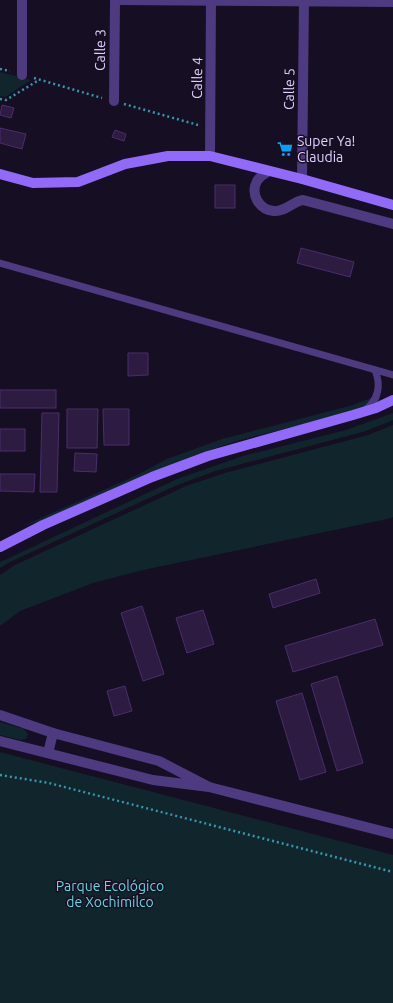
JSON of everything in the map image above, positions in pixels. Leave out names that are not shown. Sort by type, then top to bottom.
[{"type":"main road","points":[[0,174],[33,183],[78,182],[125,164],[168,156],[210,156],[302,179],[393,205]]},
{"type":"main road","points":[[0,546],[43,525],[152,477],[208,456],[360,413],[376,408],[393,400]]},
{"type":"street","points":[[22,0],[22,75]]},
{"type":"street","points":[[115,0],[393,2]]},
{"type":"street","name":"Calle 3","points":[[114,101],[115,0]]},
{"type":"street","name":"Calle 4","points":[[210,156],[211,0]]},
{"type":"street","name":"Calle 5","points":[[302,179],[304,1]]},
{"type":"street","points":[[269,171],[262,175],[258,180],[255,186],[255,194],[260,205],[270,211],[282,210],[295,202],[303,200],[393,224]]},
{"type":"street","points":[[0,715],[53,733],[159,761],[209,787]]},
{"type":"street","points":[[48,753],[53,733]]},
{"type":"street","points":[[0,741],[153,780],[209,787],[393,834]]},
{"type":"lane","points":[[0,263],[393,375]]},
{"type":"lane","points":[[360,413],[372,404],[376,397],[379,383],[375,370]]},
{"type":"path","points":[[0,99],[6,100],[39,80]]},
{"type":"path","points":[[0,775],[49,783],[393,872]]},
{"type":"green space","points":[[0,72],[31,80],[5,97],[0,96]]},
{"type":"green space","points":[[381,394],[379,402],[338,416],[240,440],[195,455],[43,520],[23,526],[137,475],[167,459],[222,439],[353,405]]},
{"type":"green space","points":[[393,413],[393,420],[366,431],[215,471],[175,486],[0,568],[0,562],[177,479],[243,456],[346,430]]},
{"type":"green space","points":[[393,425],[393,517],[143,570],[93,583],[20,611],[0,626],[0,575],[15,565],[186,486],[225,473],[368,435]]},
{"type":"green space","points":[[0,722],[24,729],[28,734],[26,739],[20,740],[0,735]]},
{"type":"green space","name":"Parque Ecológico de Xochimilco","points":[[0,752],[393,855],[393,1003],[0,1003]]},
{"type":"building","points":[[2,105],[14,108],[11,118],[0,115]]},
{"type":"building","points":[[0,128],[26,134],[22,149],[0,143]]},
{"type":"building","points":[[115,130],[126,134],[124,141],[112,137]]},
{"type":"building","points":[[215,185],[235,185],[235,208],[215,208]]},
{"type":"building","points":[[301,248],[354,262],[350,277],[297,263]]},
{"type":"building","points":[[128,353],[148,353],[148,375],[128,376]]},
{"type":"building","points":[[0,390],[56,390],[56,408],[0,408]]},
{"type":"building","points":[[67,409],[98,409],[97,448],[67,448]]},
{"type":"building","points":[[103,409],[129,409],[129,445],[104,445]]},
{"type":"building","points":[[42,413],[59,413],[57,492],[40,492]]},
{"type":"building","points":[[0,429],[25,429],[25,451],[0,451]]},
{"type":"building","points":[[75,453],[97,454],[96,472],[74,471]]},
{"type":"building","points":[[0,474],[35,474],[34,492],[0,491]]},
{"type":"building","points":[[316,579],[320,593],[273,608],[269,594]]},
{"type":"building","points":[[142,606],[164,674],[143,681],[121,613]]},
{"type":"building","points":[[203,610],[214,644],[187,653],[176,618]]},
{"type":"building","points":[[375,619],[383,645],[293,672],[285,646]]},
{"type":"building","points":[[337,676],[363,763],[337,771],[311,684]]},
{"type":"building","points":[[125,686],[132,711],[114,716],[107,691]]},
{"type":"building","points":[[302,693],[326,772],[300,780],[276,701]]},
{"type":"place","name":"Super Ya! Claudia","points":[[285,149]]}]
